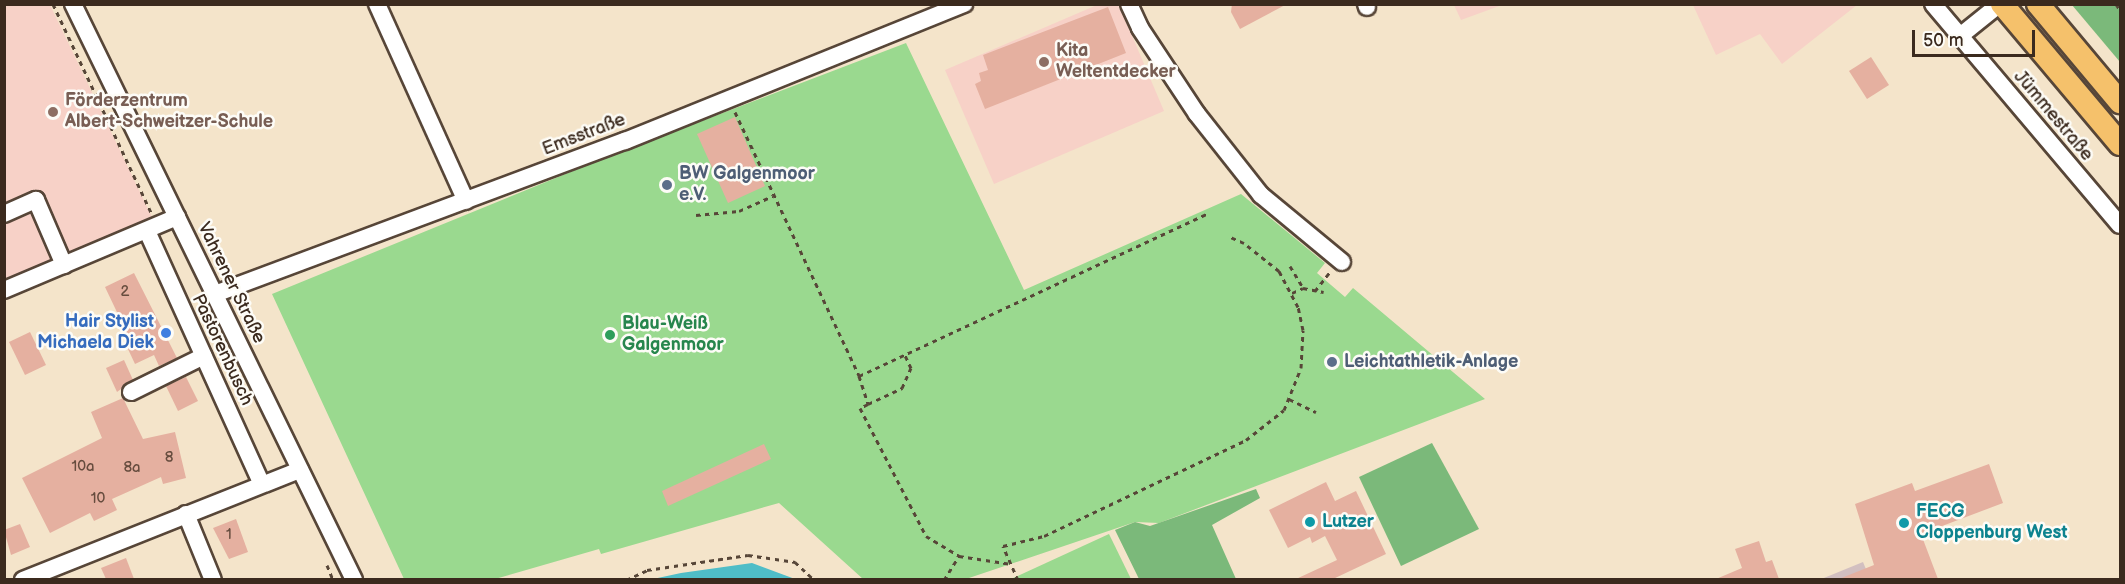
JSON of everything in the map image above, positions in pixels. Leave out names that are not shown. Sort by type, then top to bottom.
[{"type":"highway","points":[[2001,4],[2121,144]]},
{"type":"highway","points":[[2038,5],[2121,102]]},
{"type":"street","name":"Vahrener Straße","points":[[73,4],[354,579]]},
{"type":"street","points":[[377,4],[466,201]]},
{"type":"street","name":"Emsstraße","points":[[214,294],[466,201],[729,99],[964,4]]},
{"type":"street","points":[[1129,4],[1140,28],[1197,114],[1261,195],[1340,260]]},
{"type":"street","name":"Jümmestraße","points":[[1933,4],[2121,225]]},
{"type":"street","points":[[1960,36],[2001,4]]},
{"type":"street","points":[[4,214],[36,200],[64,266]]},
{"type":"street","points":[[4,290],[147,231],[177,216]]},
{"type":"street","name":"Pastorenbusch","points":[[147,231],[262,484]]},
{"type":"street","points":[[131,392],[204,356]]},
{"type":"street","points":[[31,578],[300,470]]},
{"type":"street","points":[[186,514],[213,579]]},
{"type":"path","points":[[2116,4],[2121,10]]},
{"type":"path","points":[[729,99],[859,376],[868,404]]},
{"type":"path","points":[[696,215],[739,211],[773,196]]},
{"type":"path","points":[[859,376],[1209,213]]},
{"type":"path","points":[[1018,579],[1003,546],[1044,536],[1246,440],[1268,426],[1289,399],[1304,350],[1292,293],[1279,271],[1262,255],[1228,236]]},
{"type":"path","points":[[1315,291],[1340,260]]},
{"type":"path","points":[[1290,266],[1304,288]]},
{"type":"path","points":[[1292,293],[1304,288],[1324,292]]},
{"type":"path","points":[[905,355],[911,368],[902,388],[860,408],[914,517],[926,536],[959,556],[1011,564]]},
{"type":"path","points":[[1289,399],[1317,412]]},
{"type":"path","points":[[626,579],[647,570],[748,555],[795,562],[814,579]]},
{"type":"path","points":[[944,579],[959,556]]},
{"type":"shaded area","name":"Förderzentrum Albert-Schweitzer-Schule","points":[[5,5],[50,5],[153,219],[5,281]]},
{"type":"shaded area","points":[[1097,5],[1119,5],[1164,111],[994,184],[945,70]]},
{"type":"shaded area","points":[[1454,5],[1502,5],[1461,20]]},
{"type":"shaded area","points":[[1693,5],[1857,5],[1782,64],[1760,34],[1716,55]]},
{"type":"shaded area","points":[[1863,562],[1870,579],[1819,580]]},
{"type":"green space","points":[[2072,5],[2120,5],[2120,62]]},
{"type":"green space","name":"Blau-Weiß Galgenmoor","points":[[906,43],[1024,290],[1241,194],[1325,263],[1317,273],[1345,297],[1353,288],[1485,399],[1159,523],[1135,522],[966,579],[863,579],[779,503],[601,554],[599,549],[495,579],[404,579],[272,294],[607,157]]},
{"type":"green space","points":[[1432,443],[1479,529],[1401,566],[1359,477]]},
{"type":"green space","points":[[1256,489],[1260,498],[1212,525],[1236,579],[1139,579],[1115,530],[1135,522],[1150,526]]},
{"type":"green space","points":[[1109,534],[1131,579],[1011,579]]},
{"type":"water","points":[[752,563],[795,579],[653,579],[681,573]]},
{"type":"building","points":[[1232,4],[1287,4],[1240,29],[1231,12]]},
{"type":"building","name":"Kita Weltentdecker","points":[[1108,7],[1126,53],[985,109],[975,84],[981,81],[979,73],[988,70],[983,55]]},
{"type":"building","points":[[1871,57],[1889,85],[1867,99],[1849,71]]},
{"type":"building","points":[[735,117],[765,186],[728,203],[697,134]]},
{"type":"building","points":[[134,273],[177,358],[159,366],[154,355],[135,364],[120,332],[125,329],[105,287]]},
{"type":"building","points":[[30,332],[46,365],[25,375],[9,342]]},
{"type":"building","points":[[124,360],[133,380],[117,392],[106,368]]},
{"type":"building","points":[[186,377],[198,401],[178,411],[166,386]]},
{"type":"building","points":[[123,398],[143,439],[175,432],[186,478],[163,484],[161,477],[112,499],[117,510],[94,521],[90,513],[50,533],[22,478],[102,438],[91,412]]},
{"type":"building","points":[[764,444],[771,459],[668,506],[662,491]]},
{"type":"building","name":"FECG Cloppenburg West","points":[[1989,464],[2003,503],[1921,534],[1938,579],[1839,579],[1874,565],[1855,504],[1912,483],[1915,491]]},
{"type":"building","points":[[1326,482],[1335,501],[1356,491],[1386,554],[1333,579],[1296,579],[1337,560],[1325,536],[1312,543],[1310,537],[1288,548],[1269,510]]},
{"type":"building","points":[[236,519],[248,552],[229,559],[213,528]]},
{"type":"building","points":[[20,524],[30,547],[11,555],[4,530]]},
{"type":"building","points":[[1759,541],[1766,562],[1772,560],[1779,579],[1716,579],[1742,568],[1735,549]]},
{"type":"building","points":[[126,558],[134,579],[106,579],[101,568]]},
{"type":"place","name":"Kita Weltentdecker","points":[[1044,62]]},
{"type":"place","name":"Förderzentrum Albert-Schweitzer-Schule","points":[[53,112]]},
{"type":"place","name":"BW Galgenmoor e.V.","points":[[667,185]]},
{"type":"place","name":"Hair Stylist Michaela Diek","points":[[166,333]]},
{"type":"place","name":"Blau-Weiß Galgenmoor","points":[[610,335]]},
{"type":"place","name":"Leichtathletik-Anlage","points":[[1332,362]]},
{"type":"place","name":"Lutzer","points":[[1310,522]]},
{"type":"place","name":"FECG Cloppenburg West","points":[[1904,523]]}]
